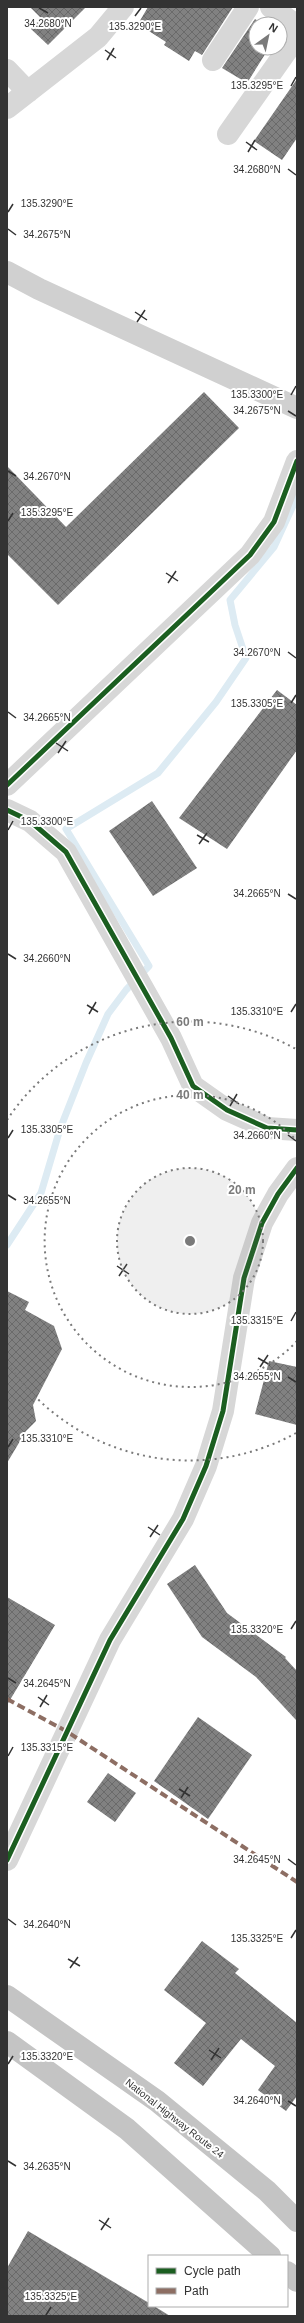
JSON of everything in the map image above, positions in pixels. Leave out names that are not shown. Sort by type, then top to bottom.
[{"type":"highway","name":"National Highway Route 24","points":[[7,1996],[157,2101],[267,2191],[297,2221]]},
{"type":"highway","points":[[7,2042],[128,2129],[269,2255]]},
{"type":"highway","points":[[288,2273],[297,2281]]},
{"type":"street","points":[[7,108],[98,37],[123,7]]},
{"type":"street","points":[[213,60],[248,7]]},
{"type":"street","points":[[270,7],[297,26]]},
{"type":"street","points":[[228,134],[297,36]]},
{"type":"street","points":[[7,70],[28,92]]},
{"type":"street","points":[[7,272],[39,289],[297,408]]},
{"type":"street","points":[[7,785],[250,556],[274,522],[297,461]]},
{"type":"street","points":[[7,810],[30,820],[66,852],[172,1038],[194,1086],[227,1110],[267,1128],[297,1130]]},
{"type":"street","points":[[7,1860],[110,1640],[183,1519],[206,1466],[223,1411],[244,1278],[262,1223],[278,1194],[297,1168]]},
{"type":"building","points":[[30,7],[86,7],[48,45],[31,29],[41,18]]},
{"type":"building","points":[[148,7],[233,7],[202,55],[195,51],[189,61],[164,45],[166,42],[138,24]]},
{"type":"building","points":[[248,29],[248,56],[264,56],[247,83],[222,68]]},
{"type":"building","points":[[297,79],[297,138],[282,160],[254,141]]},
{"type":"building","points":[[204,392],[239,428],[58,605],[7,554],[7,466],[66,527]]},
{"type":"building","points":[[277,690],[297,705],[297,750],[227,849],[179,818]]},
{"type":"building","points":[[152,801],[197,868],[153,896],[109,831]]},
{"type":"building","points":[[7,1291],[29,1302],[25,1310],[54,1326],[62,1349],[33,1405],[36,1421],[26,1431],[7,1463]]},
{"type":"building","points":[[269,1361],[297,1367],[297,1425],[255,1414]]},
{"type":"building","points":[[195,1565],[227,1613],[286,1657],[285,1658],[297,1671],[297,1721],[256,1677],[202,1637],[167,1584]]},
{"type":"building","points":[[7,1597],[55,1625],[7,1705]]},
{"type":"building","points":[[198,1717],[252,1755],[208,1819],[154,1781]]},
{"type":"building","points":[[108,1773],[136,1793],[115,1822],[87,1802]]},
{"type":"building","points":[[202,1941],[239,1969],[235,1973],[297,2023],[297,2096],[286,2111],[258,2090],[275,2066],[241,2039],[203,2086],[174,2063],[206,2023],[164,1990]]},
{"type":"building","points":[[28,2231],[148,2302],[148,2307],[156,2307],[170,2316],[7,2316],[7,2268]]},
{"type":"waterway","points":[[7,1245],[41,1193],[60,1129],[86,1063],[108,1014],[126,990],[149,966],[66,829],[158,773],[216,702],[246,658],[235,625],[230,600],[274,547],[297,497]]},
{"type":"marked path","points":[[7,1699],[66,1731],[297,1882]]},
{"type":"cycle path","points":[[7,785],[250,555],[274,522],[297,461]]},
{"type":"cycle path","points":[[7,810],[30,821],[66,852],[171,1038],[193,1086],[227,1110],[267,1128],[297,1130]]},
{"type":"cycle path","points":[[7,1860],[110,1640],[183,1519],[206,1466],[223,1411],[244,1278],[262,1223],[278,1194],[297,1168]]}]
